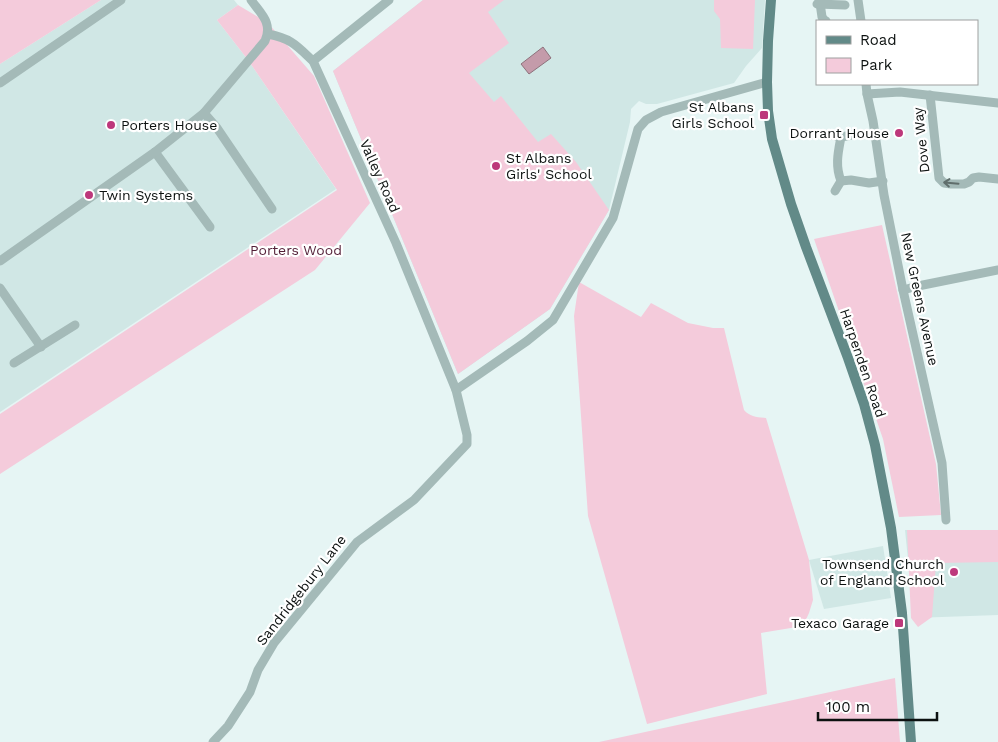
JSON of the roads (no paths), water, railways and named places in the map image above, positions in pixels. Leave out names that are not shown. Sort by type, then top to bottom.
[{"type":"main road","name":"Harpenden Road","points":[[772,0],[767,82],[768,111],[772,139],[791,204],[864,404],[875,445],[891,528],[902,613],[911,742]]},
{"type":"street","points":[[0,82],[121,0]]},
{"type":"street","points":[[0,261],[155,152],[204,113],[265,41],[268,34],[267,21],[251,0]]},
{"type":"street","points":[[313,61],[389,0]]},
{"type":"street","points":[[858,0],[861,20]]},
{"type":"street","points":[[818,2],[845,5]]},
{"type":"street","points":[[816,16],[818,2]]},
{"type":"street","points":[[818,2],[824,20]]},
{"type":"street","name":"Valley Road","points":[[268,34],[282,37],[294,43],[313,61],[396,243],[456,390]]},
{"type":"street","points":[[456,390],[554,320],[613,218],[638,129],[646,120],[661,112],[767,82]]},
{"type":"street","name":"New Greens Avenue","points":[[866,85],[884,195],[903,290],[942,463],[946,520]]},
{"type":"street","points":[[867,94],[900,92],[998,103]]},
{"type":"street","name":"Dove Way","points":[[930,95],[939,178],[944,183],[951,184],[964,184],[973,178],[980,177],[998,179]]},
{"type":"street","points":[[204,113],[272,209]]},
{"type":"street","points":[[828,134],[841,137],[852,135]]},
{"type":"street","points":[[841,137],[837,157],[838,173],[841,181]]},
{"type":"street","points":[[155,152],[210,227]]},
{"type":"street","points":[[834,190],[841,181],[851,180],[869,183],[883,181]]},
{"type":"street","points":[[903,290],[998,270]]},
{"type":"street","points":[[0,288],[41,346]]},
{"type":"street","points":[[14,363],[74,325]]},
{"type":"street","name":"Sandridgebury Lane","points":[[213,742],[228,726],[250,692],[258,670],[274,644],[357,542],[414,500],[467,444],[468,434],[456,390]]},
{"type":"place","name":"St Albans Girls School","points":[[764,115]]},
{"type":"place","name":"Porters House","points":[[111,125]]},
{"type":"place","name":"Dorrant House","points":[[899,133]]},
{"type":"place","name":"St Albans Girls' School","points":[[496,166]]},
{"type":"place","name":"Twin Systems","points":[[89,195]]},
{"type":"place","name":"Townsend Church of England School","points":[[954,572]]},
{"type":"place","name":"Texaco Garage","points":[[899,623]]},
{"type":"park label","name":"Porters Wood","points":[[296,250]]}]
